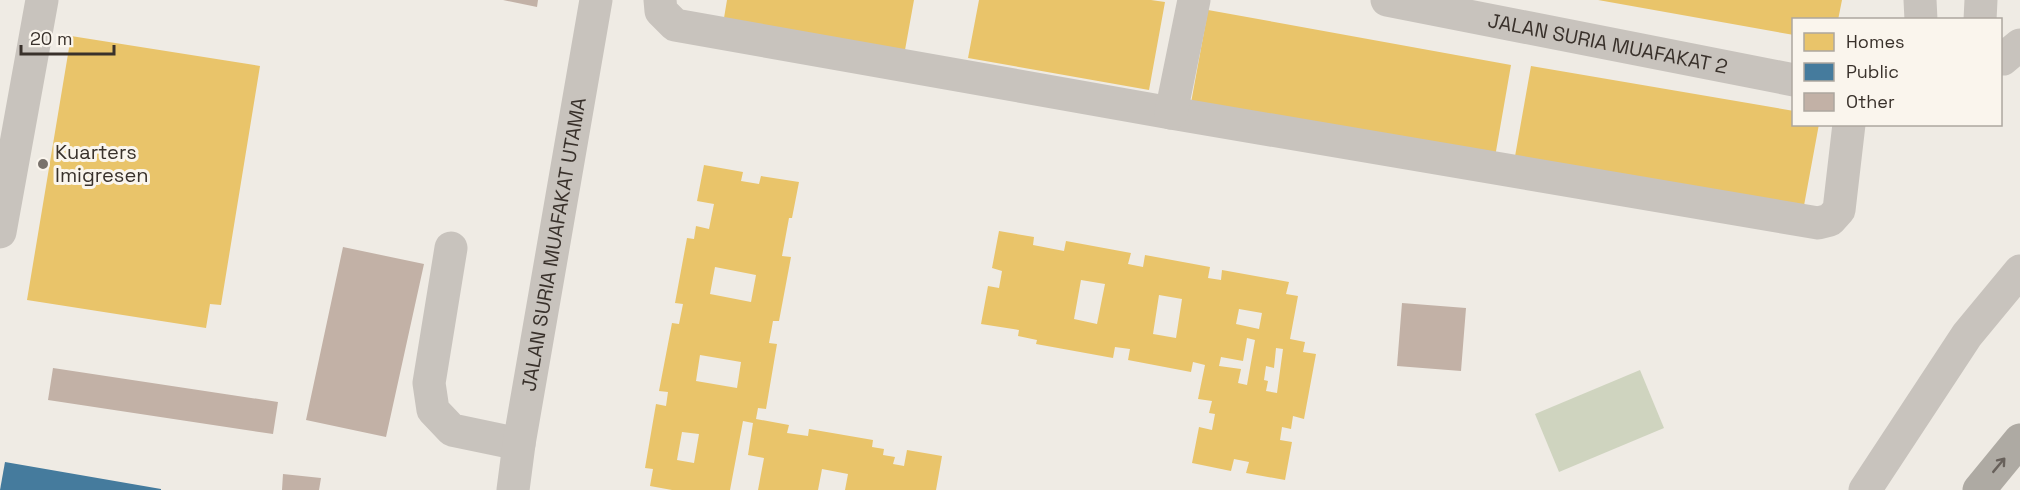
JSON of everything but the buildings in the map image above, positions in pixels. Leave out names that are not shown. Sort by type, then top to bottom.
[{"type":"highway","points":[[1978,490],[2020,440]]},
{"type":"street","points":[[0,232],[42,0]]},
{"type":"street","name":"JALAN SURIA MUAFAKAT UTAMA","points":[[513,490],[596,0]]},
{"type":"street","points":[[1171,113],[1194,0]]},
{"type":"street","name":"JALAN SURIA MUAFAKAT 2","points":[[1387,0],[1792,80]]},
{"type":"street","points":[[1920,0],[1921,18]]},
{"type":"street","points":[[1980,0],[1980,18]]},
{"type":"street","points":[[660,6],[675,25],[1171,113],[1818,223],[1830,220],[1839,210],[1849,126]]},
{"type":"street","points":[[2002,58],[2020,45]]},
{"type":"street","points":[[450,248],[429,383],[433,410],[452,430],[519,444]]},
{"type":"street","points":[[1865,490],[1967,335],[2020,271]]},
{"type":"green space","points":[[1640,370],[1664,428],[1559,472],[1535,414]]},
{"type":"place","name":"Kuarters Imigresen","points":[[43,164]]}]
